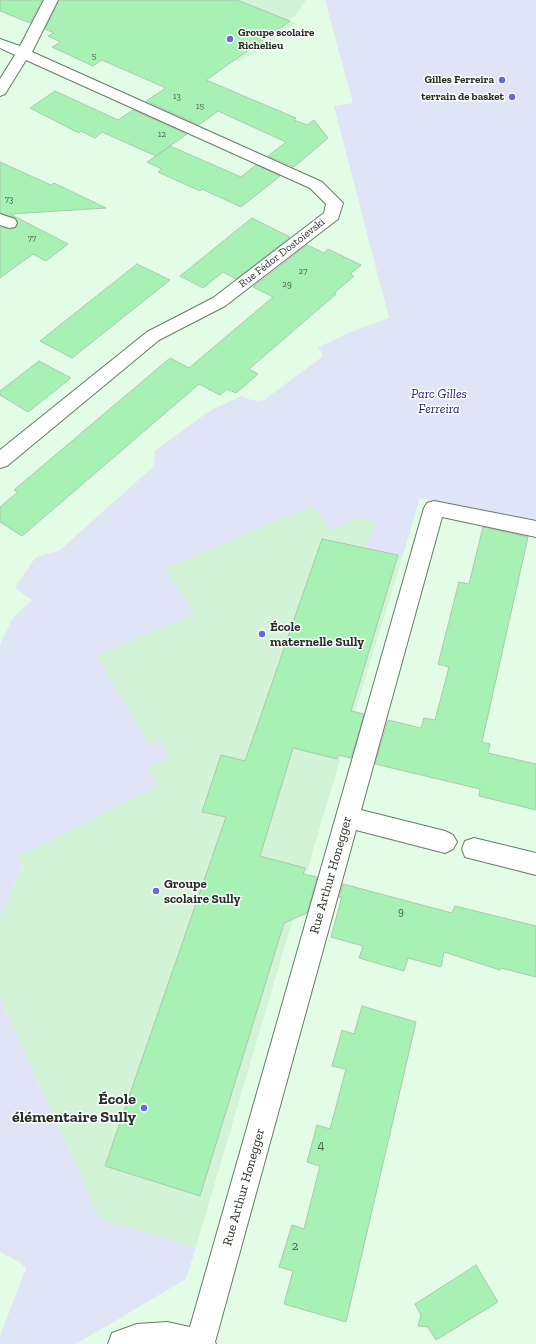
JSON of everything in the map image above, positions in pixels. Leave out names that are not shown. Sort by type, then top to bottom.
[{"type":"street","points":[[0,91],[27,47],[52,0]]},
{"type":"street","points":[[0,43],[22,53]]},
{"type":"street","name":"Rue Fédor Dostoievski","points":[[0,461],[153,336],[219,302],[326,220],[332,215],[335,203],[316,185],[22,53]]},
{"type":"street","name":"Rue Arthur Honegger","points":[[123,1344],[137,1339],[167,1336],[200,1344],[347,817],[353,802],[434,508],[536,529]]},
{"type":"street","points":[[347,817],[445,842]]},
{"type":"street","points":[[474,849],[536,864]]},
{"type":"shaded area","name":"Groupe scolaire Richelieu","points":[[94,0],[306,0],[295,16],[288,20],[296,23],[250,56],[239,62]]},
{"type":"shaded area","name":"Groupe scolaire Sully","points":[[312,505],[331,530],[358,518],[375,522],[367,548],[403,555],[327,803],[196,1247],[100,1219],[0,997],[0,917],[23,866],[19,856],[159,785],[147,768],[169,757],[149,745],[97,655],[195,614],[164,568]]},
{"type":"green space","name":"Parc Gilles Ferreira","points":[[325,0],[536,0],[536,522],[420,498],[403,555],[366,548],[375,522],[358,518],[331,530],[312,506],[165,568],[195,614],[97,655],[149,745],[159,740],[169,757],[148,768],[159,785],[19,856],[23,865],[0,917],[0,645],[13,618],[32,600],[15,588],[35,558],[60,550],[154,466],[155,451],[208,412],[241,396],[258,401],[264,400],[322,357],[321,351],[317,348],[346,334],[389,318],[334,106],[353,103]]},
{"type":"green space","points":[[0,997],[100,1219],[196,1247],[186,1279],[76,1344],[0,1344],[0,1336],[26,1268],[18,1261],[0,1252]]},
{"type":"building","points":[[0,0],[42,0],[30,23],[0,11]]},
{"type":"building","points":[[59,0],[237,0],[290,21],[206,80],[296,118],[294,120],[307,125],[314,120],[328,138],[294,167],[268,156],[286,142],[218,111],[199,125],[146,101],[166,88],[102,60],[93,66],[52,47],[61,42],[48,36],[54,33],[45,29]]},
{"type":"building","points":[[55,91],[118,120],[133,110],[187,134],[156,156],[102,132],[95,138],[81,131],[79,133],[30,108]]},
{"type":"building","points":[[170,146],[241,177],[256,165],[280,176],[241,207],[202,189],[200,191],[158,172],[162,169],[147,162]]},
{"type":"building","points":[[0,162],[51,185],[54,183],[106,208],[10,214],[68,244],[46,261],[33,254],[0,278],[0,227],[9,229],[15,228],[18,224],[15,218],[0,213]]},
{"type":"building","points":[[252,218],[290,237],[236,279],[223,272],[203,288],[180,276]]},
{"type":"building","points":[[307,245],[324,253],[328,249],[361,265],[350,274],[354,276],[334,293],[336,294],[249,369],[258,374],[236,393],[227,389],[220,395],[199,384],[22,536],[0,522],[0,507],[18,492],[14,490],[170,358],[189,368],[273,297],[253,287]]},
{"type":"building","points":[[137,264],[170,280],[72,358],[40,341]]},
{"type":"building","points":[[39,361],[71,378],[28,412],[0,395],[0,391]]},
{"type":"building","points":[[483,527],[528,537],[482,742],[490,744],[488,753],[536,764],[536,810],[479,796],[480,789],[375,764],[388,720],[421,728],[424,718],[435,720],[449,667],[438,664],[459,582],[469,584]]},
{"type":"building","points":[[322,539],[398,555],[351,711],[364,714],[351,758],[338,755],[337,759],[293,748],[260,856],[305,868],[303,874],[317,877],[307,913],[284,923],[200,1196],[105,1166],[226,817],[202,812],[221,755],[245,761]]},
{"type":"building","points":[[343,884],[452,913],[455,906],[536,926],[536,977],[501,968],[500,970],[444,952],[441,967],[408,958],[404,971],[359,958],[363,946],[331,937],[342,896],[339,898]]},
{"type":"building","points":[[362,1006],[416,1022],[346,1322],[284,1304],[293,1271],[279,1267],[292,1225],[304,1229],[320,1166],[307,1162],[317,1125],[330,1129],[346,1069],[332,1066],[342,1030],[354,1034]]},
{"type":"building","points":[[476,1265],[498,1302],[436,1340],[428,1327],[418,1326],[421,1315],[415,1304]]},
{"type":"place","name":"Groupe scolaire Richelieu","points":[[230,39]]},
{"type":"place","name":"Gilles Ferreira","points":[[502,80]]},
{"type":"place","name":"terrain de basket","points":[[512,97]]},
{"type":"place","name":"École maternelle Sully","points":[[262,634]]},
{"type":"place","name":"Groupe scolaire Sully","points":[[156,891]]},
{"type":"place","name":"École élémentaire Sully","points":[[144,1108]]}]
